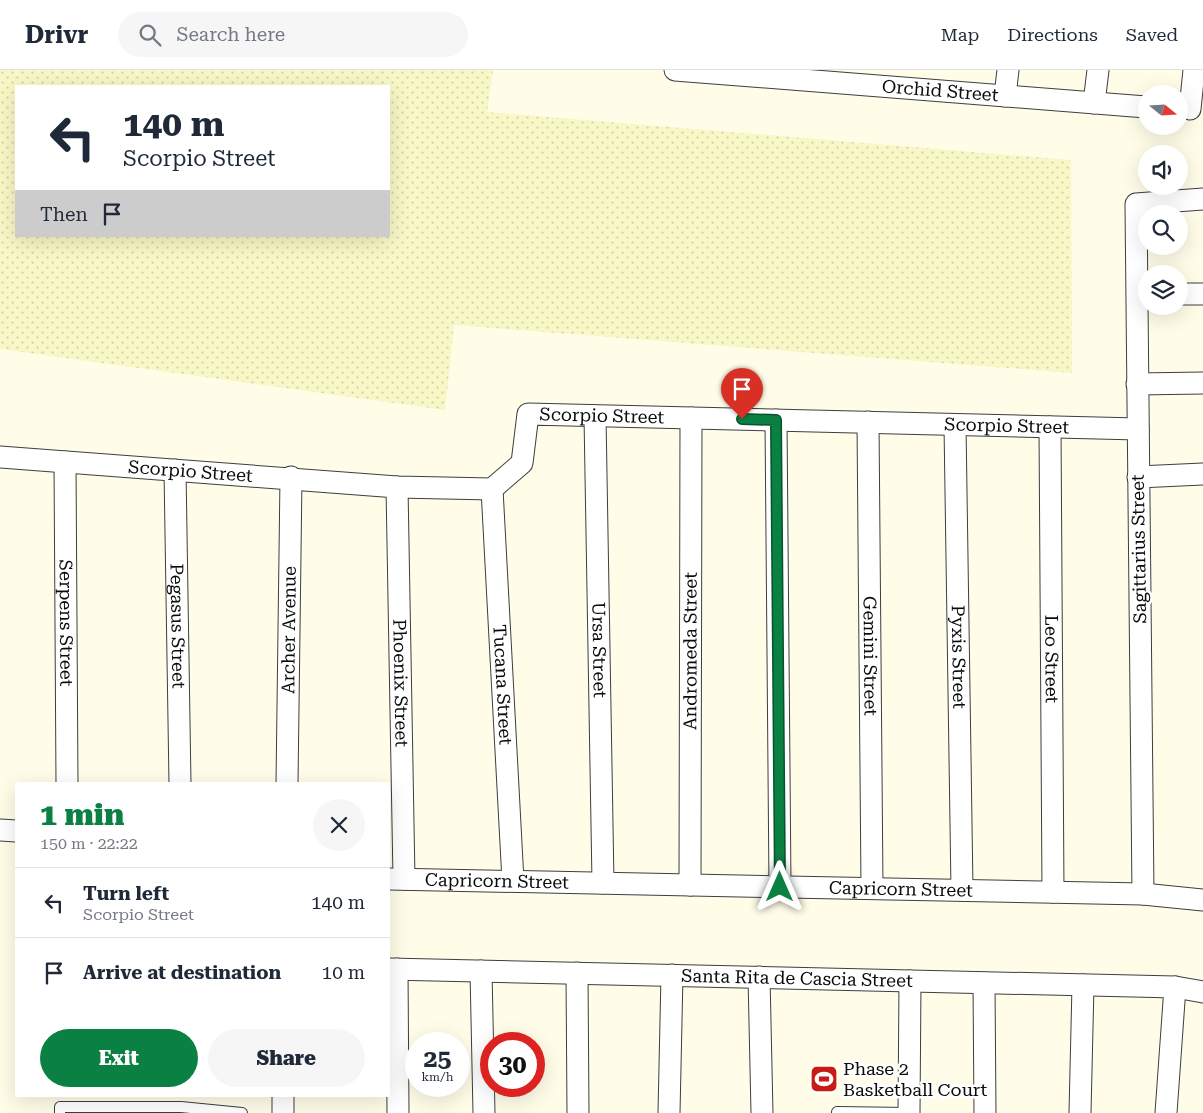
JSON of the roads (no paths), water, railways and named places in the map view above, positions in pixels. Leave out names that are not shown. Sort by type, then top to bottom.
[{"type":"street","name":"Orchid Street","points":[[674,70],[918,80],[1005,96],[1138,106]]},
{"type":"street","points":[[1005,96],[1008,70]]},
{"type":"street","points":[[1094,103],[1098,70]]},
{"type":"street","points":[[1191,108],[1194,70]]},
{"type":"street","name":"Sagittarius Street","points":[[1139,265],[1136,204],[1203,200]]},
{"type":"street","points":[[1188,294],[1203,294]]},
{"type":"street","name":"Sagittarius Street","points":[[1140,315],[1137,384],[1143,894]]},
{"type":"street","points":[[1137,384],[1203,383]]},
{"type":"street","name":"Scorpio Street","points":[[0,457],[291,477],[397,487],[492,489],[522,463],[528,414],[1138,429]]},
{"type":"street","name":"Ursa Street","points":[[595,416],[603,883]]},
{"type":"street","name":"Andromeda Street","points":[[690,885],[691,418]]},
{"type":"street","points":[[776,420],[780,887]]},
{"type":"street","name":"Gemini Street","points":[[868,422],[872,888]]},
{"type":"street","name":"Pyxis Street","points":[[955,425],[962,890]]},
{"type":"street","name":"Leo Street","points":[[1050,427],[1054,892]]},
{"type":"street","name":"Serpens Street","points":[[65,462],[67,782]]},
{"type":"street","name":"Pegasus Street","points":[[175,470],[180,782]]},
{"type":"street","points":[[1138,477],[1203,474]]},
{"type":"street","name":"Archer Avenue","points":[[287,782],[291,477]]},
{"type":"street","name":"Phoenix Street","points":[[396,879],[397,487]]},
{"type":"street","name":"Tucana Street","points":[[492,489],[513,882]]},
{"type":"street","points":[[0,830],[15,831]]},
{"type":"street","name":"Capricorn Street","points":[[396,879],[1143,894],[1203,900]]},
{"type":"street","points":[[393,969],[398,1113]]},
{"type":"street","name":"Santa Rita de Cascia Street","points":[[393,969],[1082,985],[1175,988],[1203,992]]},
{"type":"street","points":[[481,971],[484,1113]]},
{"type":"street","points":[[577,973],[578,1113]]},
{"type":"street","points":[[669,1113],[672,975]]},
{"type":"street","points":[[759,977],[762,1113]]},
{"type":"street","points":[[909,1113],[910,981]]},
{"type":"street","points":[[984,983],[985,1113]]},
{"type":"street","points":[[1080,1113],[1082,985]]},
{"type":"street","points":[[1166,1113],[1175,988]]},
{"type":"street","points":[[283,1097],[283,1113]]},
{"type":"lane","points":[[60,1113],[60,1108],[242,1113]]},
{"type":"lane","points":[[837,1112],[909,1113]]},
{"type":"place","name":"Phase 2 Basketball Court","points":[[824,1079]]}]
